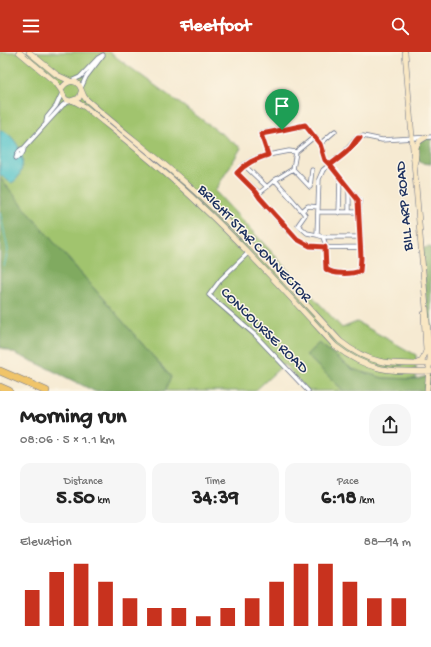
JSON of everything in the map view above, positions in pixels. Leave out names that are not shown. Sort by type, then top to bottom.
[{"type":"highway","points":[[0,371],[46,391]]},
{"type":"highway","points":[[0,387],[9,391]]},
{"type":"street","points":[[19,52],[56,83],[65,99],[72,101]]},
{"type":"street","points":[[29,52],[57,75],[77,83],[81,90]]},
{"type":"street","name":"BILL ARP ROAD","points":[[405,52],[426,313],[430,341],[431,358],[427,391]]},
{"type":"street","points":[[46,122],[47,117],[56,106],[64,84],[80,77],[104,53]]},
{"type":"street","points":[[15,160],[18,152],[24,148],[63,105],[79,98],[86,76],[104,53]]},
{"type":"street","name":"BRIGHT STAR CONNECTOR","points":[[81,90],[89,102],[174,172],[204,199],[340,341],[350,349],[369,359],[393,364],[430,364]]},
{"type":"street","name":"BRIGHT STAR CONNECTOR","points":[[72,101],[86,107],[175,182],[219,222],[336,346],[346,354],[367,366],[381,369],[430,371]]},
{"type":"street","points":[[268,155],[261,134],[305,125],[320,144],[325,160],[358,200],[361,247],[360,271],[354,273],[330,273],[326,269],[323,237]]},
{"type":"street","points":[[320,144],[335,131]]},
{"type":"street","points":[[317,235],[319,179],[323,170],[363,136],[382,140],[428,137]]},
{"type":"street","points":[[258,194],[275,180],[293,169],[296,152],[314,137]]},
{"type":"street","points":[[414,165],[417,159],[416,145],[418,141],[428,137]]},
{"type":"street","points":[[296,152],[289,150],[252,160],[244,165],[237,173],[258,194],[297,239],[310,246],[361,247]]},
{"type":"street","points":[[244,165],[267,187]]},
{"type":"street","points":[[293,169],[310,187],[312,170]]},
{"type":"street","points":[[339,213],[340,178]]},
{"type":"street","points":[[275,180],[305,215],[298,225],[307,234],[323,237],[360,237]]},
{"type":"street","points":[[349,212],[350,190]]},
{"type":"street","points":[[302,211],[308,206],[318,207]]},
{"type":"street","points":[[318,212],[359,212]]},
{"type":"street","name":"CONCOURSE ROAD","points":[[248,253],[221,279],[209,295],[255,335],[308,391]]},
{"type":"street","points":[[416,364],[422,361],[426,351],[424,315],[426,313]]},
{"type":"street","points":[[417,371],[423,374],[428,383]]},
{"type":"green space","points":[[0,52],[109,52],[241,148],[215,191],[342,328],[357,322],[416,355],[416,379],[383,378],[352,369],[319,343],[306,355],[344,391],[308,391],[284,364],[255,391],[165,391],[171,377],[0,178]]},
{"type":"green space","points":[[431,137],[431,164],[421,163],[417,159],[418,141]]},
{"type":"green space","points":[[0,178],[171,377],[165,391],[94,391],[0,347]]},
{"type":"green space","points":[[431,247],[431,359],[421,248]]},
{"type":"green space","points":[[319,343],[352,369],[383,378],[416,379],[431,375],[429,391],[344,391],[306,355]]},
{"type":"water","points":[[0,130],[13,138],[20,149],[22,156],[23,161],[20,175],[11,183],[0,175]]},
{"type":"waterway","points":[[0,212],[8,250],[3,271]]},
{"type":"route","points":[[282,130],[261,134],[268,155],[252,160],[244,165],[237,173],[256,192],[297,239],[310,246],[325,247],[326,269],[330,273],[354,273],[360,271],[361,258],[358,200],[330,165],[352,145],[360,140],[360,138],[353,142],[352,145],[344,153],[330,165],[325,160],[320,144],[305,125],[282,130]]}]
